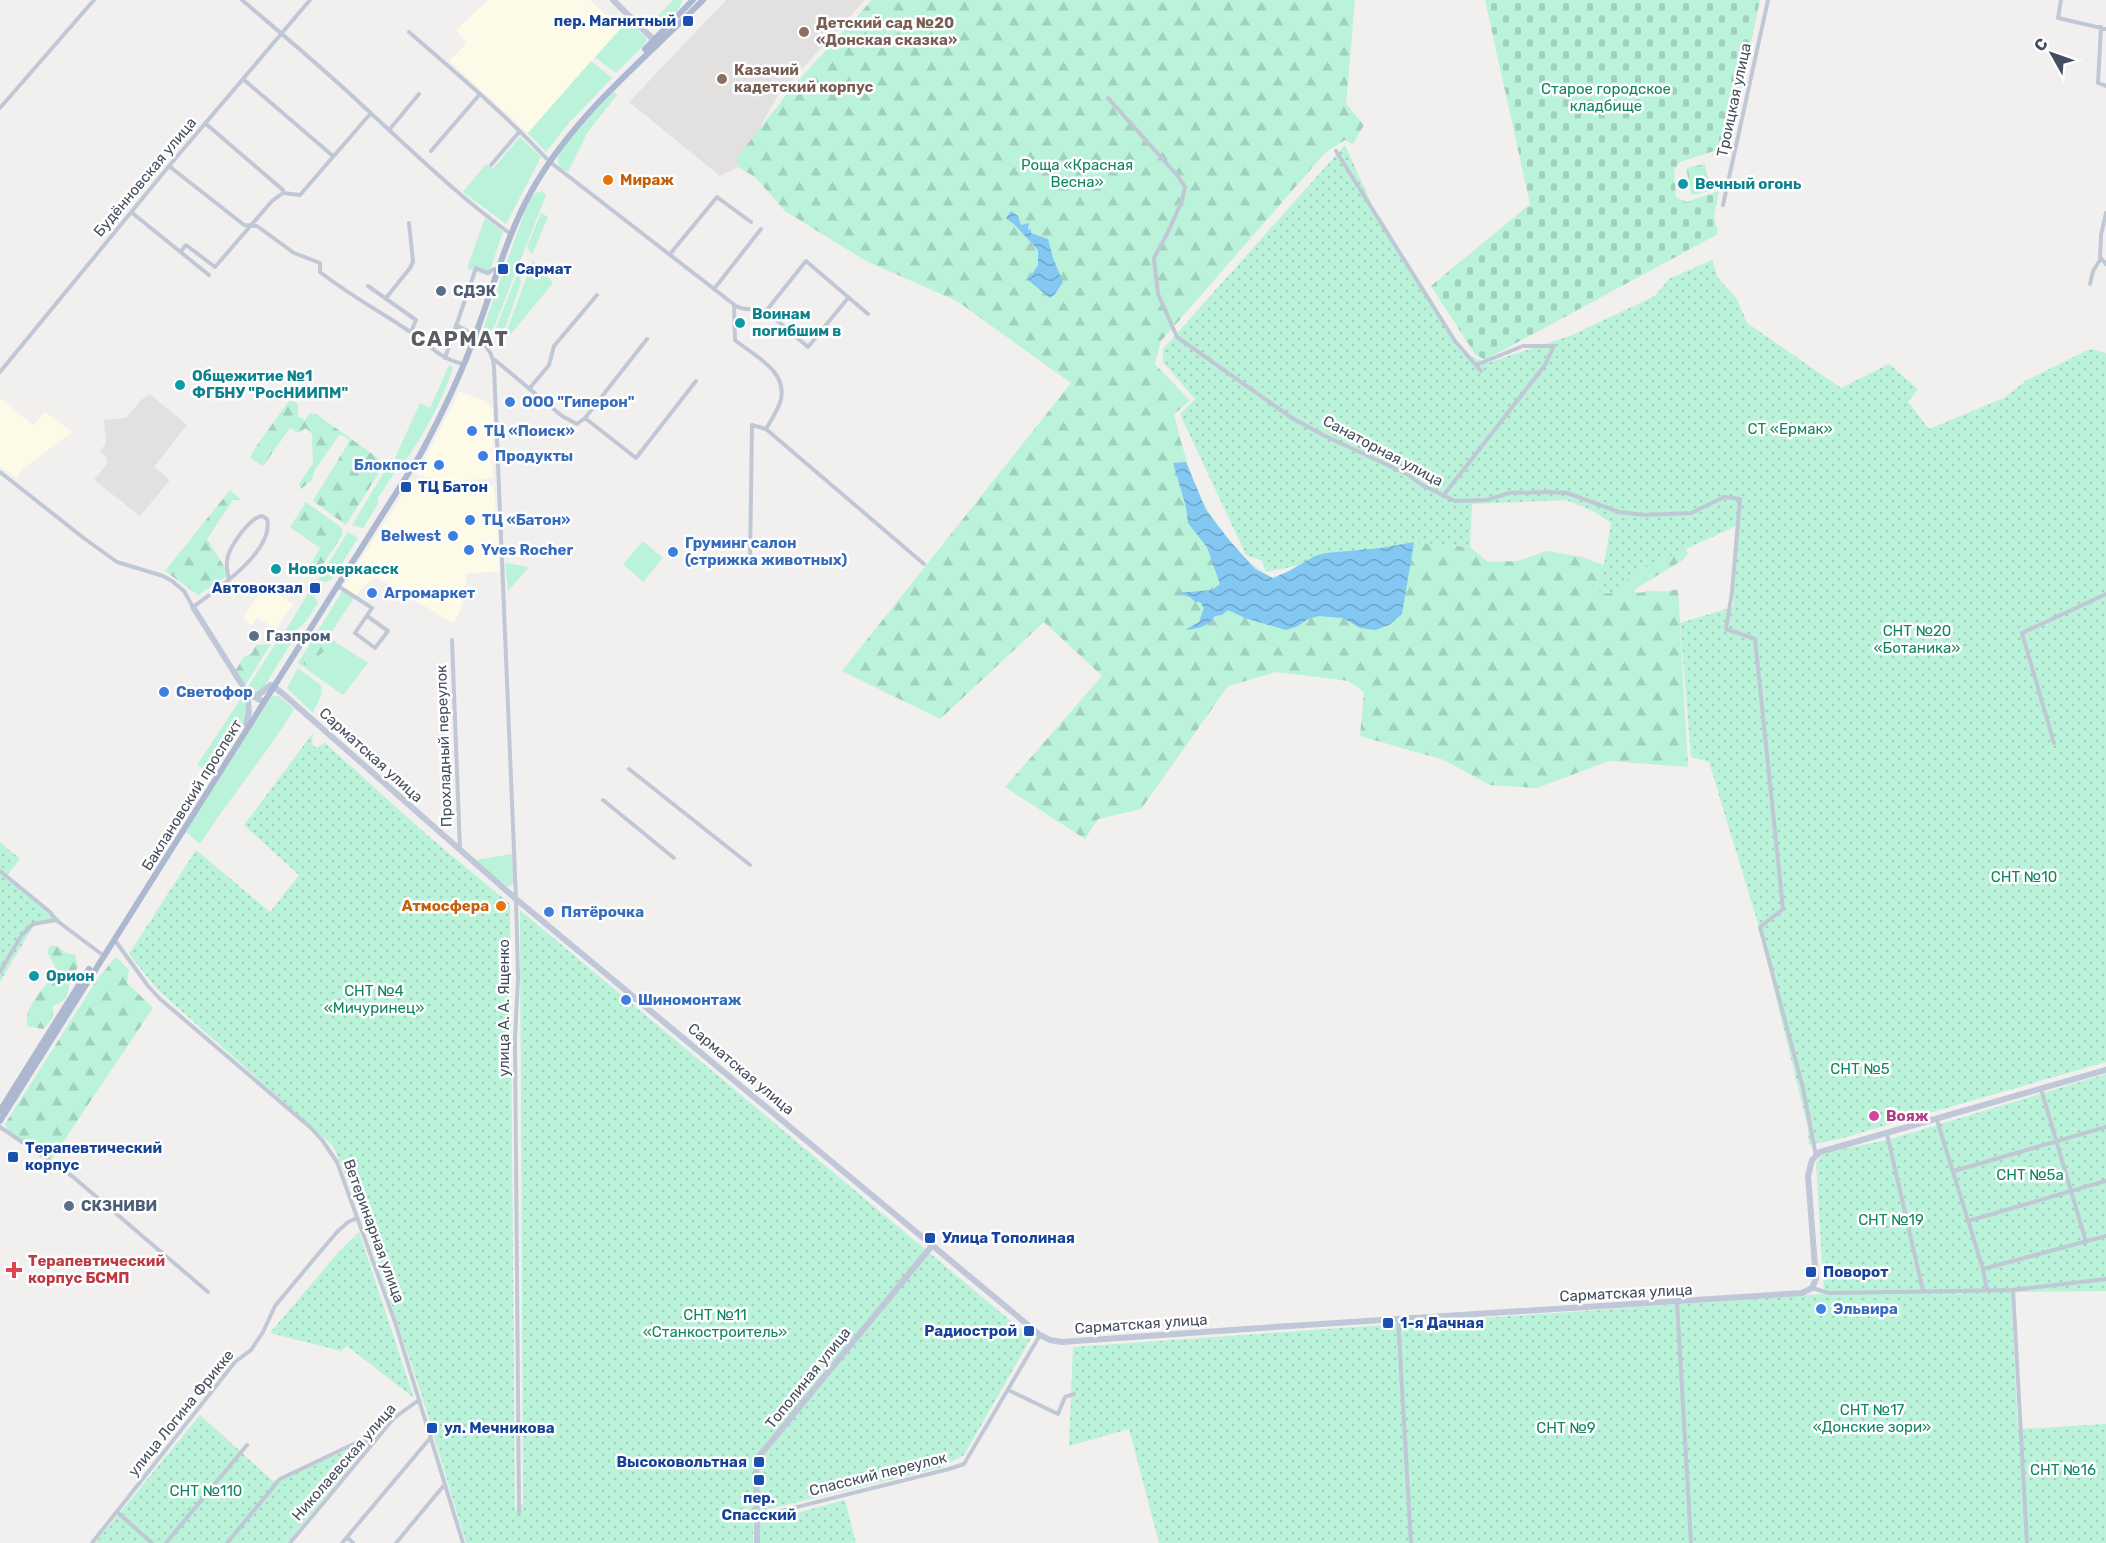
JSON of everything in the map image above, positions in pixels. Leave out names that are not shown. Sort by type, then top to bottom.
[{"type":"main road","points":[[613,0],[656,42]]},
{"type":"main road","name":"Баклановский проспект","points":[[0,1111],[406,473],[473,335],[494,269],[526,192],[575,123],[656,42],[693,0]]},
{"type":"main road","name":"Баклановский проспект","points":[[656,42],[668,36],[703,0]]},
{"type":"main road","name":"Баклановский проспект","points":[[272,686],[338,586],[452,393],[512,233],[548,161]]},
{"type":"main road","points":[[193,607],[247,693],[249,712],[246,724]]},
{"type":"main road","points":[[247,693],[258,695],[272,686]]},
{"type":"main road","name":"Сарматская улица","points":[[272,686],[323,728],[516,899],[1040,1335],[1050,1340],[1062,1342],[1796,1295],[1812,1288]]},
{"type":"main road","points":[[247,693],[262,702]]},
{"type":"main road","name":"Баклановский проспект","points":[[0,1121],[113,936],[262,702]]},
{"type":"main road","points":[[1812,1288],[1816,1273],[1808,1176],[1810,1166],[1816,1156],[1825,1150],[1937,1120],[2106,1070]]},
{"type":"main road","name":"Тополиная улица","points":[[757,1543],[756,1460],[931,1247]]},
{"type":"street","points":[[0,108],[94,0]]},
{"type":"street","points":[[242,0],[441,178],[508,232]]},
{"type":"street","name":"Будённовская улица","points":[[0,372],[169,166],[310,0]]},
{"type":"street","name":"Троицкая улица","points":[[1723,205],[1768,0]]},
{"type":"street","points":[[2061,0],[2058,18],[2103,28],[2098,83],[2106,86]]},
{"type":"street","points":[[409,32],[520,131],[548,161],[734,305],[743,310],[759,308],[766,311],[808,347],[848,298]]},
{"type":"street","points":[[243,79],[333,156]]},
{"type":"street","points":[[389,130],[419,94]]},
{"type":"street","points":[[431,151],[480,94]]},
{"type":"street","name":"Санаторная улица","points":[[1108,98],[1185,186],[1171,226],[1154,258],[1158,294],[1177,337],[1292,418],[1407,474],[1422,485],[1455,501],[1487,500],[1509,493],[1567,493],[1619,512],[1644,515],[1691,513],[1724,497],[1740,499],[1732,592],[1726,629],[1755,639],[1783,909],[1760,927],[1803,1088],[1816,1156]]},
{"type":"street","points":[[181,251],[186,245],[215,267],[272,201],[283,193],[300,195],[371,113]]},
{"type":"street","points":[[205,123],[283,190],[283,193]]},
{"type":"street","points":[[491,165],[520,131]]},
{"type":"street","points":[[1336,151],[1455,341],[1481,371]]},
{"type":"street","points":[[169,166],[244,225],[257,226],[294,253],[320,263],[320,272],[343,290],[411,332],[445,358],[460,363]]},
{"type":"street","points":[[670,254],[717,196],[751,222]]},
{"type":"street","points":[[131,212],[209,275]]},
{"type":"street","points":[[2090,284],[2093,271],[2100,260],[2101,235],[2106,213]]},
{"type":"street","points":[[386,298],[413,262],[409,223]]},
{"type":"street","points":[[714,289],[760,230]]},
{"type":"street","points":[[2099,257],[2106,264]]},
{"type":"street","points":[[766,311],[806,261],[868,314]]},
{"type":"street","points":[[445,358],[476,268],[488,273],[494,269]]},
{"type":"street","points":[[369,286],[416,320],[411,332]]},
{"type":"street","points":[[529,389],[549,365],[554,346],[597,295]]},
{"type":"street","points":[[734,305],[735,340],[752,355],[768,364],[782,383],[781,401],[766,429]]},
{"type":"street","points":[[456,325],[487,346],[494,360],[562,416],[577,424],[585,418],[647,339]]},
{"type":"street","points":[[1443,496],[1545,365],[1554,346],[1523,346],[1476,365]]},
{"type":"street","name":"улица А. А. Ященко","points":[[494,360],[518,978],[515,1039],[519,1512]]},
{"type":"street","points":[[585,418],[636,458],[696,381]]},
{"type":"street","points":[[750,561],[752,425],[766,429],[924,564]]},
{"type":"street","points":[[0,472],[117,562],[172,580],[184,591],[193,607],[229,580],[246,566],[268,531],[267,519],[262,516],[253,519],[230,551],[227,561],[229,580]]},
{"type":"street","points":[[338,586],[372,608],[355,633],[375,648],[388,631],[367,616]]},
{"type":"street","points":[[2054,743],[2022,633],[2106,594]]},
{"type":"street","name":"Прохладный переулок","points":[[452,640],[460,851]]},
{"type":"street","points":[[629,769],[750,865]]},
{"type":"street","points":[[603,800],[674,858]]},
{"type":"street","points":[[0,871],[50,912],[56,920],[100,953]]},
{"type":"street","points":[[0,972],[21,936],[33,924],[56,920]]},
{"type":"street","name":"Ветеринарная улица","points":[[113,936],[159,998],[322,1140],[337,1162],[395,1322],[463,1543]]},
{"type":"street","points":[[2041,1089],[2086,1242]]},
{"type":"street","points":[[1937,1120],[1983,1269],[1987,1290]]},
{"type":"street","points":[[0,1127],[72,1176],[208,1292]]},
{"type":"street","points":[[1954,1171],[2106,1127]]},
{"type":"street","points":[[1887,1134],[1923,1292]]},
{"type":"street","points":[[1968,1221],[2106,1181]]},
{"type":"street","name":"улица Логина Фрикке","points":[[92,1543],[235,1362],[251,1350],[263,1332],[275,1306],[290,1287],[337,1232],[348,1222],[357,1218]]},
{"type":"street","points":[[1983,1269],[2106,1236]]},
{"type":"street","points":[[1812,1288],[1829,1293],[2013,1290],[2106,1279]]},
{"type":"street","points":[[2013,1290],[2027,1543]]},
{"type":"street","points":[[1677,1302],[1691,1543]]},
{"type":"street","points":[[1398,1319],[1411,1543]]},
{"type":"street","name":"Спасский переулок","points":[[757,1517],[964,1464],[1040,1335]]},
{"type":"street","points":[[1008,1390],[1058,1414],[1065,1396],[1074,1394]]},
{"type":"street","name":"Николаевская улица","points":[[290,1543],[394,1418],[419,1400]]},
{"type":"street","points":[[342,1543],[431,1437]]},
{"type":"street","points":[[227,1543],[280,1479],[362,1440],[371,1445]]},
{"type":"street","points":[[166,1543],[247,1445]]},
{"type":"street","points":[[396,1543],[446,1484]]},
{"type":"street","points":[[117,1512],[152,1543]]},
{"type":"street","points":[[347,1537],[353,1543]]},
{"type":"shaded area","points":[[488,0],[590,0],[620,29],[528,133],[449,61],[467,43],[456,30]]},
{"type":"shaded area","name":"Казачий кадетский корпус","points":[[726,0],[865,0],[778,95],[738,167],[720,176],[629,102]]},
{"type":"shaded area","points":[[459,392],[483,400],[493,408],[493,478],[446,482],[417,474]]},
{"type":"shaded area","points":[[150,394],[187,425],[154,467],[170,480],[140,516],[94,480],[107,464],[106,457],[100,451],[106,443],[104,420],[126,418],[141,400]]},
{"type":"shaded area","points":[[0,398],[33,425],[45,412],[72,432],[24,468],[16,478],[0,466]]},
{"type":"shaded area","points":[[412,480],[425,488],[445,484],[494,486],[500,572],[467,573],[462,606],[454,624],[376,577],[366,584],[354,598],[342,588]]},
{"type":"shaded area","points":[[264,585],[293,604],[276,629],[257,617],[252,625],[243,619]]},
{"type":"green space","points":[[673,0],[682,0],[675,13],[662,24],[653,26],[655,19]]},
{"type":"green space","name":"Роща «Красная Весна»","points":[[872,0],[1355,0],[1346,104],[1364,125],[1353,144],[1345,140],[1325,153],[1161,341],[1155,364],[1190,401],[1174,414],[1195,484],[1221,531],[1252,564],[1273,578],[1315,556],[1410,542],[1470,547],[1488,562],[1517,561],[1547,551],[1582,557],[1609,567],[1682,544],[1688,554],[1683,560],[1635,589],[1635,592],[1664,592],[1678,589],[1688,767],[1609,761],[1537,788],[1490,785],[1444,760],[1360,736],[1364,692],[1349,681],[1276,672],[1228,686],[1141,809],[1098,819],[1085,839],[1005,787],[1102,676],[1044,622],[940,719],[842,671],[1071,383],[957,301],[866,261],[785,211],[755,177],[738,167],[738,156],[795,84]]},
{"type":"green space","name":"Старое городское кладбище","points":[[1485,0],[1760,0],[1730,143],[1723,148],[1680,162],[1674,170],[1676,197],[1686,202],[1719,191],[1714,216],[1718,234],[1485,360],[1475,354],[1431,286],[1530,204]]},
{"type":"green space","points":[[629,20],[647,39],[644,45],[616,73],[595,57]]},
{"type":"green space","points":[[591,61],[612,78],[568,124],[546,152],[528,133]]},
{"type":"green space","points":[[614,92],[617,95],[587,133],[568,172],[564,170],[558,163],[561,152]]},
{"type":"green space","points":[[520,137],[541,157],[506,224],[463,192],[486,164],[493,169]]},
{"type":"green space","points":[[1345,145],[1377,216],[1462,353],[1487,363],[1570,336],[1655,296],[1669,279],[1712,260],[1718,278],[1737,299],[1747,323],[1841,388],[1889,364],[1918,389],[1908,402],[1929,429],[2004,398],[2027,380],[2090,349],[2106,353],[2106,1062],[1839,1139],[1809,1145],[1808,1128],[1758,924],[1709,762],[1691,757],[1680,623],[1733,607],[1738,525],[1638,571],[1613,593],[1599,594],[1611,523],[1593,511],[1566,500],[1472,504],[1470,547],[1410,542],[1266,572],[1262,561],[1246,555],[1180,414],[1195,399],[1163,362],[1163,349]]},
{"type":"green space","points":[[1705,164],[1710,191],[1692,195],[1686,168]]},
{"type":"green space","points":[[542,191],[546,195],[495,325],[489,333],[486,332],[484,326],[526,208],[534,194]]},
{"type":"green space","points":[[541,213],[548,217],[532,255],[527,247]]},
{"type":"green space","points":[[485,218],[503,232],[488,276],[467,268]]},
{"type":"green space","points":[[533,260],[553,283],[510,335],[506,333]]},
{"type":"green space","points":[[518,272],[521,283],[504,331],[496,328]]},
{"type":"green space","points":[[449,365],[453,367],[438,405],[403,465],[399,465],[395,458],[420,403],[430,408]]},
{"type":"green space","points":[[289,401],[298,404],[298,416],[305,420],[310,413],[316,414],[385,463],[346,525],[313,501],[349,442],[348,439],[340,434],[315,470],[312,480],[301,489],[299,484],[313,463],[312,434],[306,428],[298,433],[290,428],[263,466],[250,458]]},
{"type":"green space","points":[[389,464],[397,469],[378,498],[378,504],[363,528],[352,525]]},
{"type":"green space","points":[[230,490],[241,500],[233,500],[207,539],[227,571],[226,577],[198,595],[165,571]]},
{"type":"green space","points":[[306,502],[341,527],[343,534],[316,575],[308,570],[320,548],[290,527]]},
{"type":"green space","points":[[348,532],[358,538],[332,579],[325,582],[318,580]]},
{"type":"green space","points":[[643,541],[663,558],[643,582],[623,564]]},
{"type":"green space","points":[[505,563],[529,567],[508,591]]},
{"type":"green space","points":[[343,590],[354,598],[328,637],[368,663],[343,695],[298,663]]},
{"type":"green space","points":[[309,592],[314,595],[318,603],[299,628],[282,636]]},
{"type":"green space","points":[[322,633],[330,646],[307,666],[301,662]]},
{"type":"green space","points":[[294,638],[262,690],[258,691],[248,687],[276,643]]},
{"type":"green space","points":[[271,644],[244,687],[235,671],[244,657],[252,653],[256,645]]},
{"type":"green space","points":[[298,668],[322,686],[321,695],[313,713],[287,688]]},
{"type":"green space","points":[[272,696],[279,696],[294,709],[200,844],[186,832]]},
{"type":"green space","points":[[242,697],[247,710],[244,720],[210,772],[197,765]]},
{"type":"green space","points":[[313,733],[312,744],[316,748],[325,743],[427,835],[510,904],[515,1511],[523,1503],[520,910],[1031,1338],[964,1455],[939,1468],[753,1513],[753,1543],[466,1543],[419,1387],[350,1185],[333,1146],[157,989],[129,954],[196,850],[270,912],[299,875],[244,825]]},
{"type":"green space","points":[[0,842],[20,859],[7,875],[61,920],[34,925],[0,982]]},
{"type":"green space","points":[[512,854],[514,883],[508,887],[475,860]]},
{"type":"green space","points":[[50,946],[57,946],[66,953],[75,955],[78,967],[71,977],[67,996],[53,1006],[53,1018],[43,1029],[27,1026],[27,1018],[32,1003],[57,970],[47,952]]},
{"type":"green space","points":[[116,957],[129,970],[127,983],[153,1008],[51,1160],[9,1132],[5,1124],[98,978]]},
{"type":"green space","points":[[2106,1074],[2106,1291],[2011,1292],[2018,1429],[2106,1424],[2106,1543],[1159,1543],[1129,1429],[1069,1446],[1073,1347],[1824,1294],[1816,1163],[1823,1153],[1887,1140]]},
{"type":"green space","points":[[359,1232],[414,1398],[347,1346],[341,1351],[270,1333],[336,1255]]},
{"type":"green space","name":"СНТ №110","points":[[200,1415],[273,1481],[362,1444],[364,1449],[287,1543],[95,1543]]},
{"type":"green space","points":[[845,1500],[856,1543],[759,1543],[759,1523]]},
{"type":"water","points":[[1011,211],[1018,216],[1021,225],[1029,223],[1028,230],[1031,229],[1031,233],[1048,239],[1063,282],[1050,298],[1028,280],[1038,265],[1038,250],[1006,218]]},
{"type":"water","points":[[1186,462],[1206,510],[1255,569],[1273,578],[1315,556],[1326,553],[1381,548],[1414,542],[1402,614],[1389,625],[1375,630],[1360,628],[1343,618],[1319,616],[1286,630],[1245,618],[1228,610],[1222,615],[1215,616],[1202,627],[1185,630],[1199,622],[1204,608],[1200,602],[1176,593],[1212,590],[1220,584],[1207,547],[1188,523],[1186,507],[1173,463]]},
{"type":"place","name":"пер. Магнитный","points":[[688,21]]},
{"type":"place","name":"Детский сад №20 «Донская сказка»","points":[[804,32]]},
{"type":"place","name":"Казачий кадетский корпус","points":[[722,79]]},
{"type":"place","name":"Мираж","points":[[608,180]]},
{"type":"place","name":"Вечный огонь","points":[[1683,184]]},
{"type":"place","name":"Сармат","points":[[503,269]]},
{"type":"place","name":"СДЭК","points":[[441,291]]},
{"type":"place","name":"Воинам погибшим в","points":[[740,323]]},
{"type":"place","name":"Общежитие №1 ФГБНУ \"РосНИИПМ\"","points":[[180,385]]},
{"type":"place","name":"ООО \"Гиперон\"","points":[[510,402]]},
{"type":"place","name":"ТЦ «Поиск»","points":[[472,431]]},
{"type":"place","name":"Продукты","points":[[483,456]]},
{"type":"place","name":"Блокпост","points":[[439,465]]},
{"type":"place","name":"ТЦ Батон","points":[[406,487]]},
{"type":"place","name":"ТЦ «Батон»","points":[[470,520]]},
{"type":"place","name":"Belwest","points":[[453,536]]},
{"type":"place","name":"Yves Rocher","points":[[469,550]]},
{"type":"place","name":"Груминг салон (стрижка животных)","points":[[673,552]]},
{"type":"place","name":"Новочеркасск","points":[[276,569]]},
{"type":"place","name":"Автовокзал","points":[[315,588]]},
{"type":"place","name":"Агромаркет","points":[[372,593]]},
{"type":"place","name":"Газпром","points":[[254,636]]},
{"type":"place","name":"Светофор","points":[[164,692]]},
{"type":"place","name":"Атмосфера","points":[[501,906]]},
{"type":"place","name":"Пятёрочка","points":[[549,912]]},
{"type":"place","name":"Орион","points":[[34,976]]},
{"type":"place","name":"Шиномонтаж","points":[[626,1000]]},
{"type":"place","name":"Вояж","points":[[1874,1116]]},
{"type":"place","name":"Терапевтический корпус","points":[[13,1157]]},
{"type":"place","name":"СКЗНИВИ","points":[[69,1206]]},
{"type":"place","name":"Улица Тополиная","points":[[930,1238]]},
{"type":"place","name":"Терапевтический корпус БСМП","points":[[14,1270]]},
{"type":"place","name":"Поворот","points":[[1811,1272]]},
{"type":"place","name":"Эльвира","points":[[1821,1309]]},
{"type":"place","name":"1-я Дачная","points":[[1388,1323]]},
{"type":"place","name":"Радиострой","points":[[1029,1331]]},
{"type":"place","name":"ул. Мечникова","points":[[432,1428]]},
{"type":"place","name":"Высоковольтная","points":[[759,1462]]},
{"type":"place","name":"пер. Спасский","points":[[759,1480]]},
{"type":"district","name":"САРМАТ","points":[[460,339]]},
{"type":"park label","name":"СТ «Ермак»","points":[[1790,429]]},
{"type":"park label","name":"СНТ №20 «Ботаника»","points":[[1917,640]]},
{"type":"park label","name":"СНТ №10","points":[[2024,877]]},
{"type":"park label","name":"СНТ №4 «Мичуринец»","points":[[374,1000]]},
{"type":"park label","name":"СНТ №5","points":[[1860,1069]]},
{"type":"park label","name":"СНТ №5а","points":[[2030,1175]]},
{"type":"park label","name":"СНТ №19","points":[[1891,1220]]},
{"type":"park label","name":"СНТ №11 «Станкостроитель»","points":[[715,1324]]},
{"type":"park label","name":"СНТ №17 «Донские зори»","points":[[1872,1418]]},
{"type":"park label","name":"СНТ №9","points":[[1566,1428]]},
{"type":"park label","name":"СНТ №16","points":[[2063,1470]]}]
